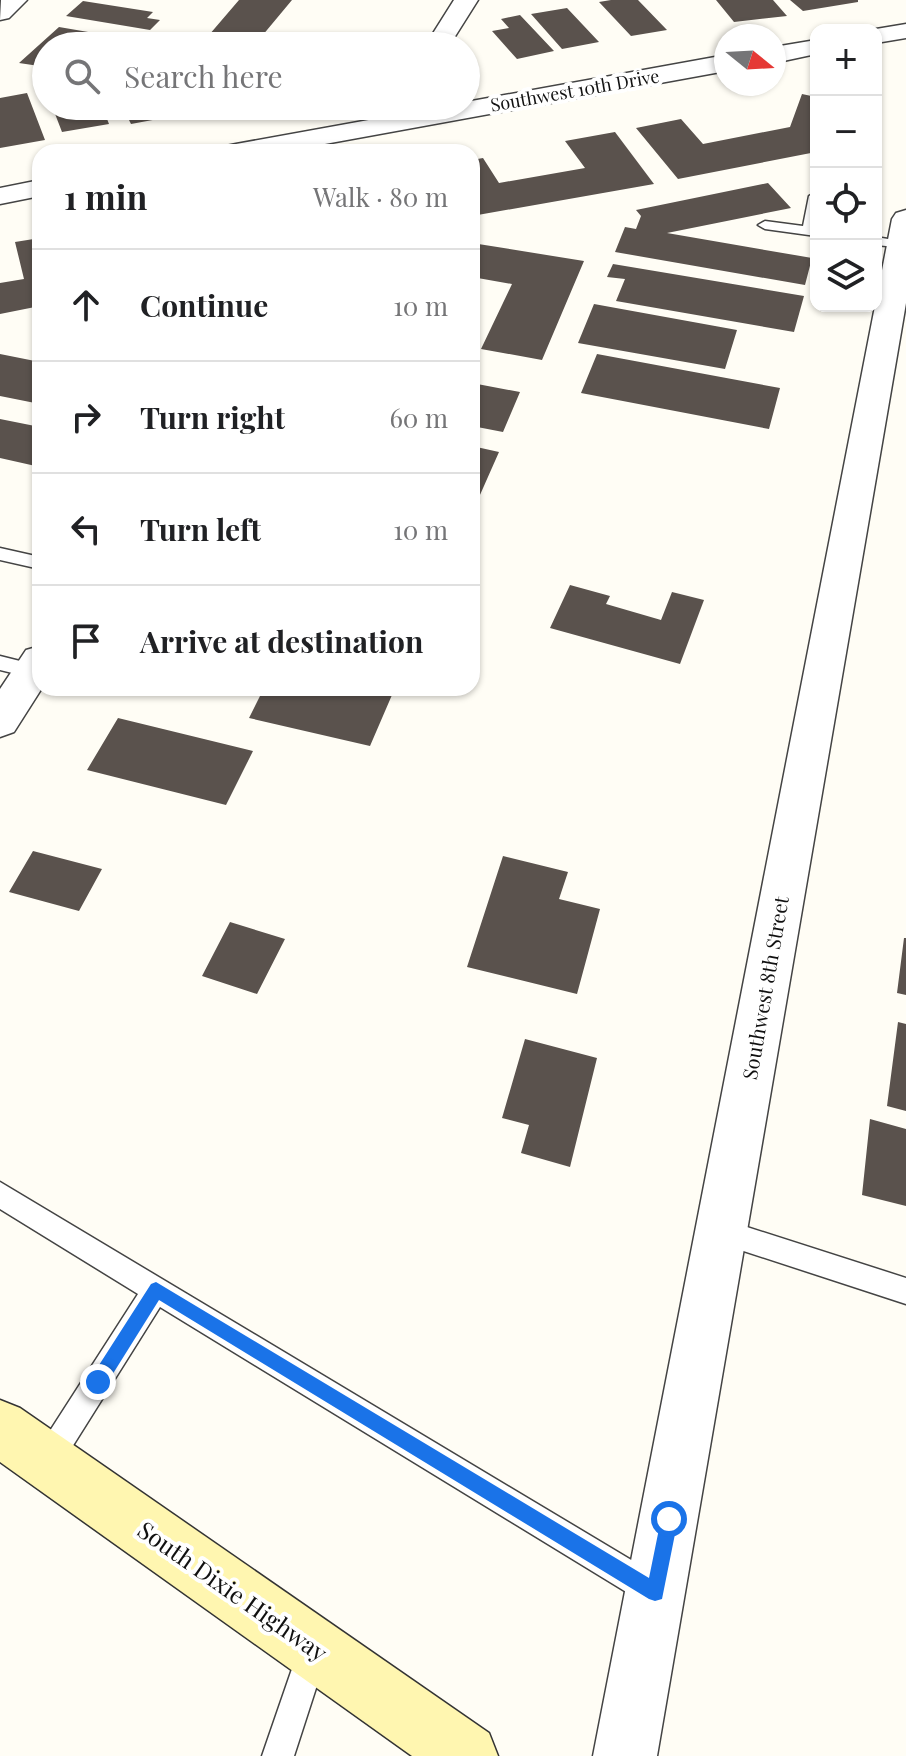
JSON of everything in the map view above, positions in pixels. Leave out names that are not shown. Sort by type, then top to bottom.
[{"type":"main road","name":"South Dixie Highway","points":[[23,1444],[466,1756]]},
{"type":"street","points":[[0,13],[15,0]]},
{"type":"street","points":[[446,32],[466,0]]},
{"type":"street","points":[[882,35],[906,31]]},
{"type":"street","points":[[786,53],[810,48]]},
{"type":"street","name":"Southwest 10th Drive","points":[[480,101],[714,65]]},
{"type":"street","name":"Southwest 10th Drive","points":[[295,144],[376,120]]},
{"type":"street","points":[[375,144],[390,120]]},
{"type":"street","points":[[0,196],[32,190]]},
{"type":"street","name":"Southwest 8th Street","points":[[625,1756],[722,1232],[897,238]]},
{"type":"street","points":[[0,721],[24,665]]},
{"type":"lane","points":[[765,225],[810,232]]},
{"type":"lane","points":[[0,554],[32,561]]},
{"type":"lane","points":[[0,1195],[655,1592]]},
{"type":"lane","points":[[722,1232],[906,1291]]},
{"type":"lane","points":[[23,1444],[156,1290]]},
{"type":"lane","points":[[278,1756],[313,1650]]},
{"type":"building","points":[[239,0],[292,0],[265,32],[212,32]]},
{"type":"building","points":[[638,0],[667,30],[631,36],[599,2]]},
{"type":"building","points":[[716,0],[773,0],[787,16],[734,22]]},
{"type":"building","points":[[790,0],[858,0],[858,2],[803,11]]},
{"type":"building","points":[[83,1],[153,12],[147,18],[160,20],[150,30],[66,16]]},
{"type":"building","points":[[567,8],[599,42],[562,49],[531,14]]},
{"type":"building","points":[[520,15],[554,51],[517,59],[492,31],[509,28],[501,19]]},
{"type":"building","points":[[59,27],[88,32],[53,32]]},
{"type":"building","points":[[32,51],[32,65],[19,63]]},
{"type":"building","points":[[27,93],[32,106],[32,120],[37,120],[45,140],[0,148],[0,98]]},
{"type":"building","points":[[802,94],[810,96],[810,153],[678,179],[636,128],[681,119],[703,144],[790,127]]},
{"type":"building","points":[[57,120],[107,120],[109,124],[62,132]]},
{"type":"building","points":[[129,120],[153,120],[131,124]]},
{"type":"building","points":[[615,132],[654,184],[480,215],[480,159],[483,158],[499,183],[585,168],[565,141]]},
{"type":"building","points":[[768,183],[791,208],[667,233],[810,258],[805,285],[615,252],[625,227],[636,229],[641,216],[636,210]]},
{"type":"building","points":[[32,239],[32,308],[0,314],[0,283],[24,279],[15,242]]},
{"type":"building","points":[[480,244],[584,261],[542,360],[481,349],[512,284],[480,278]]},
{"type":"building","points":[[613,264],[804,296],[794,332],[616,301],[625,279],[607,277]]},
{"type":"building","points":[[594,304],[737,330],[725,369],[578,343]]},
{"type":"building","points":[[0,354],[32,360],[32,402],[0,396]]},
{"type":"building","points":[[597,354],[780,388],[769,429],[581,393]]},
{"type":"building","points":[[480,384],[520,392],[503,432],[480,428]]},
{"type":"building","points":[[0,419],[32,425],[32,465],[0,458]]},
{"type":"building","points":[[480,448],[499,452],[480,495]]},
{"type":"building","points":[[570,585],[610,596],[606,604],[661,620],[672,592],[704,600],[680,664],[550,628]]},
{"type":"building","points":[[260,696],[392,696],[370,746],[249,718]]},
{"type":"building","points":[[118,718],[253,751],[226,805],[87,770]]},
{"type":"building","points":[[33,851],[102,869],[79,911],[9,892]]},
{"type":"building","points":[[503,856],[568,872],[559,899],[600,909],[577,994],[467,967]]},
{"type":"building","points":[[230,922],[285,939],[257,994],[202,976]]},
{"type":"building","points":[[906,938],[906,995],[897,993]]},
{"type":"building","points":[[898,1022],[906,1024],[906,1111],[887,1106]]},
{"type":"building","points":[[525,1039],[597,1058],[570,1167],[521,1153],[529,1125],[502,1118]]},
{"type":"building","points":[[870,1119],[906,1129],[906,1206],[862,1195]]},
{"type":"route","points":[[98,1382],[156,1290],[655,1592],[669,1519]]}]
